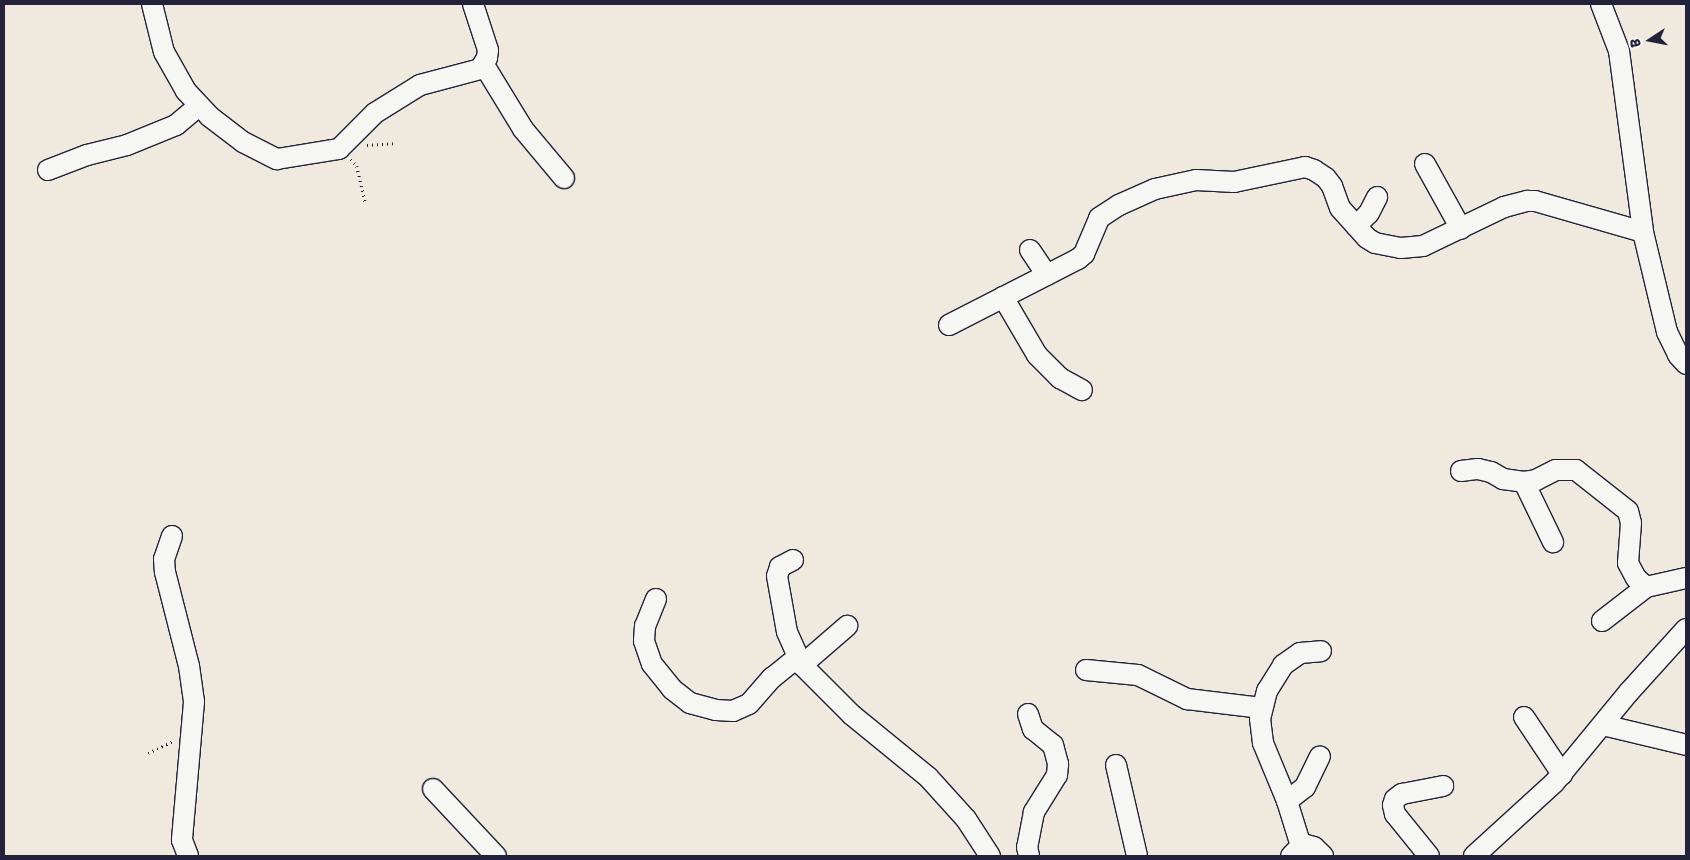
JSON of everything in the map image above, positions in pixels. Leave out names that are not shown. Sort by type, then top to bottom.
[{"type":"street","points":[[152,4],[164,52],[186,91],[209,116],[243,142],[270,157],[286,159],[334,151],[344,145],[374,113],[413,89],[429,81],[476,72],[484,65],[488,50],[473,4]]},
{"type":"street","points":[[1601,4],[1619,50],[1643,232],[1667,332],[1678,355],[1686,364]]},
{"type":"street","points":[[484,65],[523,129],[564,178]]},
{"type":"street","points":[[48,170],[127,145],[176,125],[199,106]]},
{"type":"street","points":[[1426,164],[1461,229]]},
{"type":"street","points":[[948,325],[1003,298],[1084,254],[1099,218],[1119,205],[1155,189],[1187,181],[1242,181],[1305,167],[1321,173],[1326,178],[1332,186],[1340,208],[1375,243],[1401,248],[1423,246],[1504,207],[1535,201],[1643,232]]},
{"type":"street","points":[[1356,226],[1369,213],[1377,196]]},
{"type":"street","points":[[1030,250],[1047,275]]},
{"type":"street","points":[[1003,298],[1037,355],[1060,378],[1082,390]]},
{"type":"street","points":[[1461,471],[1478,469],[1491,472],[1503,479],[1524,482],[1536,480],[1556,470],[1576,470],[1628,511],[1631,523],[1628,563],[1636,578],[1646,587]]},
{"type":"street","points":[[1524,482],[1552,542]]},
{"type":"street","points":[[172,536],[164,559],[165,572],[189,666],[194,702],[193,732],[188,754],[188,786],[182,840],[188,856]]},
{"type":"street","points":[[793,560],[780,567],[777,576],[781,609],[800,661],[852,715],[905,756],[928,777],[966,819],[990,856]]},
{"type":"street","points":[[1602,621],[1646,587],[1686,578]]},
{"type":"street","points":[[656,599],[645,626],[644,641],[652,664],[672,689],[690,702],[716,710],[733,711],[749,704],[772,678],[800,661],[847,626]]},
{"type":"street","points":[[1483,853],[1562,774],[1629,692],[1686,629]]},
{"type":"street","points":[[1321,651],[1300,653],[1283,665],[1267,691],[1261,708],[1260,719],[1263,743],[1287,801],[1296,851],[1306,845],[1314,847],[1323,856]]},
{"type":"street","points":[[1086,670],[1138,675],[1186,699],[1261,708]]},
{"type":"street","points":[[1028,714],[1033,728],[1053,745],[1058,764],[1057,775],[1034,812],[1027,848],[1028,856]]},
{"type":"street","points":[[1524,717],[1562,774]]},
{"type":"street","points":[[1603,725],[1686,744]]},
{"type":"street","points":[[1287,801],[1305,787],[1320,756]]},
{"type":"street","points":[[1116,765],[1137,856]]},
{"type":"street","points":[[1429,856],[1395,814],[1393,804],[1395,799],[1402,794],[1443,786]]},
{"type":"street","points":[[433,789],[505,855]]},
{"type":"path","points":[[334,151],[351,159],[357,166],[365,202]]},
{"type":"path","points":[[148,753],[193,732]]}]
